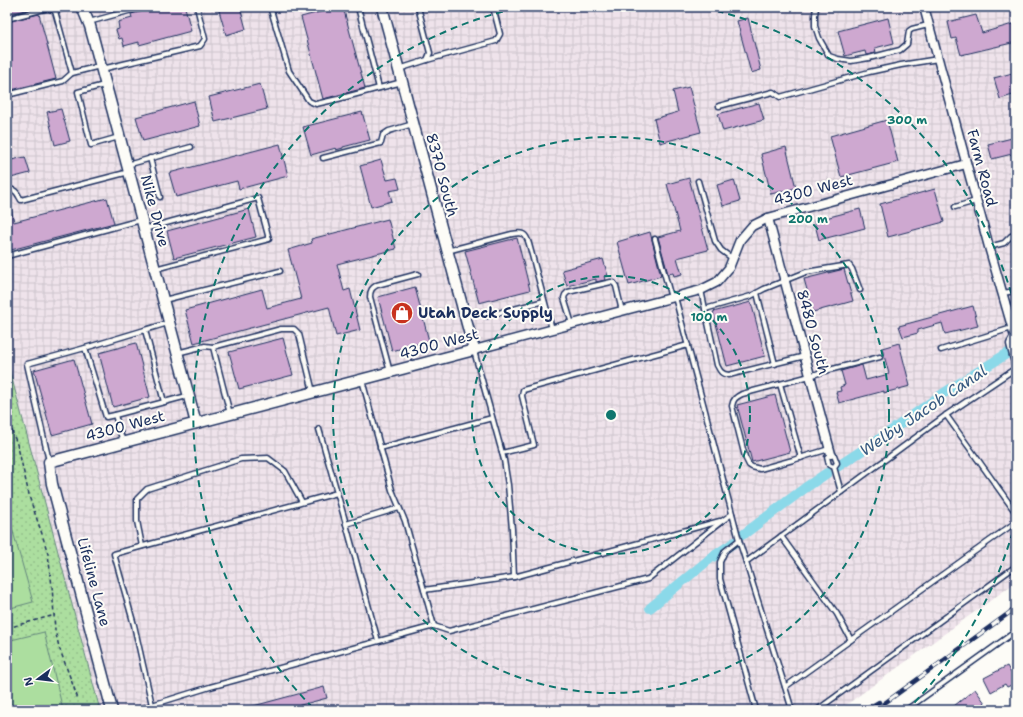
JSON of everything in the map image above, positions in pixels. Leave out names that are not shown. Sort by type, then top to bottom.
[{"type":"street","name":"Nike Drive","points":[[82,7],[88,22],[101,68],[196,423]]},
{"type":"street","name":"8370 South","points":[[382,7],[474,350]]},
{"type":"street","name":"Farm Road","points":[[924,7],[1014,335],[1011,344],[1016,363]]},
{"type":"street","name":"4300 West","points":[[49,462],[701,290],[717,282],[730,268],[740,240],[752,226],[768,218],[966,164]]},
{"type":"street","name":"8480 South","points":[[768,218],[830,451]]},
{"type":"street","name":"Lifeline Lane","points":[[49,462],[52,484],[112,710]]},
{"type":"lane","points":[[7,19],[48,8],[55,11],[68,7]]},
{"type":"lane","points":[[88,22],[143,7]]},
{"type":"lane","points":[[7,95],[63,81],[72,73],[200,46],[205,39],[197,7]]},
{"type":"lane","points":[[283,7],[271,10],[289,72],[309,101],[316,104],[338,100],[402,82]]},
{"type":"lane","points":[[358,7],[379,88]]},
{"type":"lane","points":[[418,7],[430,53],[427,60]]},
{"type":"lane","points":[[399,69],[496,41],[500,34],[494,7]]},
{"type":"lane","points":[[816,7],[815,26],[819,38],[829,56],[838,59],[851,61],[900,50],[907,44],[909,31],[928,25]]},
{"type":"lane","points":[[55,11],[72,73]]},
{"type":"lane","points":[[718,106],[772,92],[780,97],[869,72],[938,59]]},
{"type":"lane","points":[[105,84],[78,92],[91,145],[119,137]]},
{"type":"lane","points":[[323,158],[381,143],[383,135],[389,131],[413,124]]},
{"type":"lane","points":[[7,189],[12,189],[17,193],[21,200],[128,168],[150,158],[191,147]]},
{"type":"lane","points":[[150,158],[160,196]]},
{"type":"lane","points":[[698,180],[715,241],[721,250],[733,259]]},
{"type":"lane","points":[[7,256],[258,198],[269,239],[155,269]]},
{"type":"lane","points":[[955,207],[976,201]]},
{"type":"lane","points":[[447,251],[512,234],[519,233],[527,237],[552,330]]},
{"type":"lane","points":[[989,247],[1004,243],[1011,236],[1016,234]]},
{"type":"lane","points":[[655,239],[688,345],[739,540],[792,710]]},
{"type":"lane","points":[[705,309],[751,296],[764,289],[806,272],[849,264],[860,290]]},
{"type":"lane","points":[[163,300],[280,271]]},
{"type":"lane","points":[[390,372],[370,297],[370,292],[372,288],[377,285],[418,274]]},
{"type":"lane","points":[[572,324],[564,298],[568,292],[611,282],[614,283],[622,311]]},
{"type":"lane","points":[[701,290],[717,365],[724,375],[805,356]]},
{"type":"lane","points":[[1002,294],[1016,292]]},
{"type":"lane","points":[[756,293],[775,364]]},
{"type":"lane","points":[[487,316],[544,301]]},
{"type":"lane","points":[[49,462],[27,364],[169,323]]},
{"type":"lane","points":[[177,353],[205,346],[213,348],[281,329],[294,329],[299,334],[313,392]]},
{"type":"lane","points":[[146,330],[164,402]]},
{"type":"lane","points":[[941,350],[1014,335]]},
{"type":"lane","points":[[502,453],[534,445],[522,396],[523,390],[688,345]]},
{"type":"lane","points":[[85,348],[106,417],[189,396]]},
{"type":"lane","points":[[213,348],[230,414]]},
{"type":"lane","points":[[474,350],[502,453],[508,485],[514,577]]},
{"type":"lane","points":[[830,451],[757,469],[752,468],[745,457],[732,406],[733,400],[742,394],[810,376],[825,370],[880,357]]},
{"type":"lane","points":[[746,562],[946,415],[1016,368]]},
{"type":"lane","points":[[362,380],[392,490],[405,521],[434,626]]},
{"type":"lane","points":[[780,384],[801,458]]},
{"type":"lane","points":[[115,414],[123,442]]},
{"type":"lane","points":[[946,415],[1016,513]]},
{"type":"lane","points":[[380,448],[492,418]]},
{"type":"lane","points":[[319,429],[378,641]]},
{"type":"lane","points":[[830,451],[834,455],[837,463],[834,467],[841,492]]},
{"type":"lane","points":[[830,451],[827,457],[829,465],[834,467]]},
{"type":"lane","points":[[142,546],[137,521],[137,499],[147,489],[241,459],[268,458],[285,471],[302,502]]},
{"type":"lane","points":[[152,705],[134,625],[114,554],[337,493]]},
{"type":"lane","points":[[346,524],[399,508]]},
{"type":"lane","points":[[136,710],[210,687],[434,626],[449,631],[648,579],[732,514]]},
{"type":"lane","points":[[424,590],[514,577],[722,521]]},
{"type":"lane","points":[[785,687],[1016,522]]},
{"type":"lane","points":[[781,536],[837,614],[851,640]]},
{"type":"lane","points":[[739,540],[726,551],[720,562],[720,579],[756,710]]},
{"type":"lane","points":[[817,710],[1016,566]]},
{"type":"lane","points":[[906,710],[1016,631]]},
{"type":"path","points":[[7,417],[18,447],[30,499],[48,554],[55,630],[59,647],[78,699]]},
{"type":"path","points":[[7,628],[54,615]]},
{"type":"shaded area","points":[[7,7],[1016,7],[1016,582],[839,710],[100,710],[7,360]]},
{"type":"green space","points":[[7,360],[100,710],[7,710]]},
{"type":"green space","points":[[7,514],[33,602],[7,609]]},
{"type":"green space","points":[[44,632],[63,710],[7,710],[7,641]]},
{"type":"building","points":[[7,7],[37,7],[7,15]]},
{"type":"building","points":[[161,7],[185,7],[191,31],[139,45],[139,42],[124,46],[122,38],[119,39],[116,30],[119,29],[118,22],[132,18],[131,14]]},
{"type":"building","points":[[218,7],[240,7],[246,29],[226,35]]},
{"type":"building","points":[[343,7],[365,88],[323,99],[301,17]]},
{"type":"building","points":[[39,14],[56,79],[7,91],[7,22]]},
{"type":"building","points":[[976,15],[982,33],[1016,23],[1016,42],[961,55],[956,38],[952,39],[948,22]]},
{"type":"building","points":[[748,18],[761,70],[751,73],[737,21]]},
{"type":"building","points":[[888,18],[894,43],[875,48],[876,53],[866,55],[865,51],[845,56],[838,31]]},
{"type":"building","points":[[1016,72],[1016,94],[1000,99],[994,78]]},
{"type":"building","points":[[260,84],[267,109],[215,122],[209,97]]},
{"type":"building","points":[[689,87],[701,132],[660,143],[654,119],[678,112],[673,91]]},
{"type":"building","points":[[194,101],[200,126],[143,141],[136,117]]},
{"type":"building","points":[[759,103],[764,120],[723,131],[718,114]]},
{"type":"building","points":[[61,109],[70,141],[55,145],[47,112]]},
{"type":"building","points":[[362,112],[370,140],[336,150],[336,148],[311,155],[303,127]]},
{"type":"building","points":[[887,120],[898,162],[841,177],[830,136]]},
{"type":"building","points":[[1012,138],[1016,153],[992,159],[988,144]]},
{"type":"building","points":[[280,144],[288,176],[239,189],[237,181],[176,197],[169,173]]},
{"type":"building","points":[[786,147],[796,188],[771,194],[761,154]]},
{"type":"building","points":[[25,157],[30,173],[7,179],[7,161]]},
{"type":"building","points":[[381,160],[387,180],[397,178],[400,189],[389,191],[392,201],[371,207],[360,166]]},
{"type":"building","points":[[689,178],[708,250],[677,258],[682,274],[674,276],[673,273],[668,274],[658,237],[680,231],[667,184]]},
{"type":"building","points":[[734,180],[740,201],[723,206],[717,185]]},
{"type":"building","points":[[935,189],[944,222],[888,237],[880,204]]},
{"type":"building","points":[[107,198],[114,223],[7,251],[7,204],[10,203],[14,222]]},
{"type":"building","points":[[249,209],[256,237],[174,258],[167,231]]},
{"type":"building","points":[[860,209],[865,228],[819,240],[814,221]]},
{"type":"building","points":[[388,219],[396,249],[337,264],[344,291],[350,289],[360,330],[336,336],[329,307],[194,343],[185,310],[262,289],[267,308],[301,299],[288,250],[312,243],[311,239]]},
{"type":"building","points":[[650,232],[661,276],[629,285],[617,242]]},
{"type":"building","points":[[517,238],[530,290],[479,303],[465,251]]},
{"type":"building","points":[[603,259],[608,276],[604,276],[605,280],[596,282],[596,279],[567,286],[562,270]]},
{"type":"building","points":[[844,269],[853,301],[813,312],[804,279]]},
{"type":"building","name":"Utah Deck Supply","points":[[415,287],[429,341],[392,351],[378,297]]},
{"type":"building","points":[[751,302],[765,356],[727,366],[713,312]]},
{"type":"building","points":[[973,306],[978,326],[945,334],[942,323],[918,330],[918,333],[903,337],[899,326]]},
{"type":"building","points":[[283,338],[293,375],[239,389],[229,352]]},
{"type":"building","points":[[136,343],[150,397],[113,407],[99,353]]},
{"type":"building","points":[[899,343],[910,386],[839,403],[836,392],[841,391],[840,387],[845,385],[841,371],[862,365],[866,380],[889,374],[882,348]]},
{"type":"building","points":[[74,359],[92,424],[52,435],[34,370]]},
{"type":"building","points":[[775,395],[790,452],[752,462],[737,405]]},
{"type":"building","points":[[1007,666],[1011,673],[1016,670],[1016,683],[1007,687],[1005,684],[991,692],[984,678]]},
{"type":"building","points":[[324,687],[327,698],[282,710],[246,710],[246,708]]},
{"type":"building","points":[[975,689],[985,703],[976,710],[957,710],[954,706]]},
{"type":"waterway","name":"Welby Jacob Canal","points":[[837,467],[944,393],[1008,353]]},
{"type":"waterway","name":"Welby Jacob Canal","points":[[744,534],[827,473]]},
{"type":"waterway","name":"Welby Jacob Canal","points":[[650,608],[711,558],[735,542]]},
{"type":"railway","points":[[875,710],[1016,608]]},
{"type":"railway","points":[[865,710],[879,702]]},
{"type":"place","name":"Utah Deck Supply","points":[[402,313]]}]
